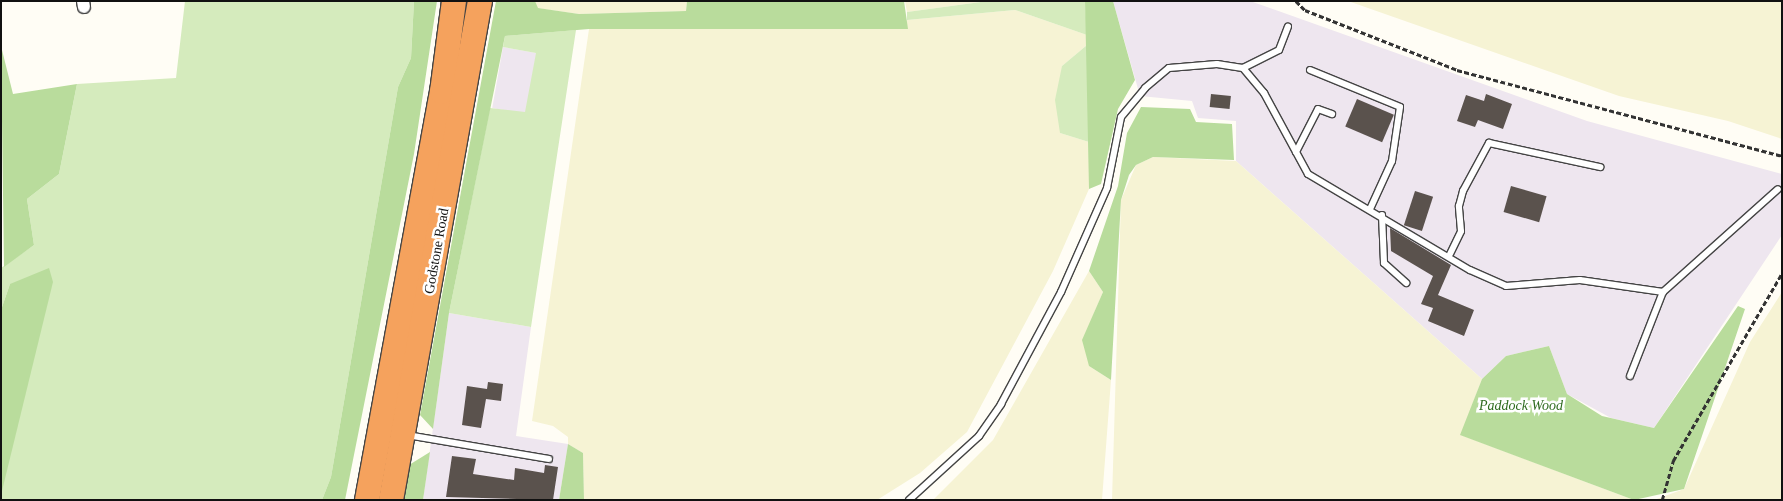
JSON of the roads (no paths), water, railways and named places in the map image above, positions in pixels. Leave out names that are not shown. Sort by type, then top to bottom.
[{"type":"highway","name":"Godstone Road","points":[[367,500],[442,92],[454,1]]},
{"type":"highway","name":"Godstone Road","points":[[391,500],[480,1]]},
{"type":"lane","points":[[909,500],[979,436],[1001,404],[1061,292],[1107,188],[1117,130],[1131,102],[1169,68],[1217,64],[1243,68],[1279,50],[1288,27]]},
{"type":"lane","points":[[1243,68],[1264,93],[1308,174],[1450,254],[1470,270],[1506,286],[1580,280],[1663,292]]},
{"type":"lane","points":[[1310,70],[1400,107],[1392,161],[1370,209]]},
{"type":"lane","points":[[1296,152],[1318,109],[1332,114]]},
{"type":"lane","points":[[1450,254],[1460,231],[1458,206],[1463,191],[1489,143],[1600,167]]},
{"type":"lane","points":[[1630,376],[1663,292],[1778,189]]},
{"type":"lane","points":[[1382,215],[1384,263],[1406,283]]},
{"type":"lane","points":[[403,435],[550,460]]},
{"type":"park label","name":"Paddock Wood","points":[[1521,406]]}]
